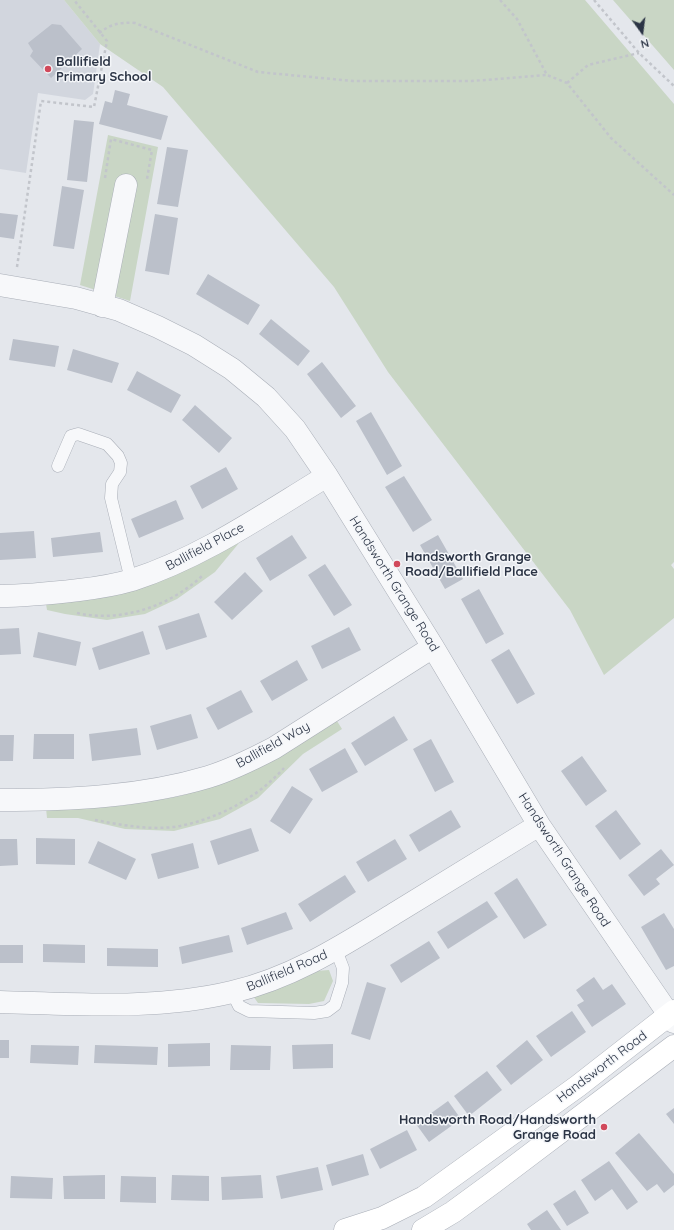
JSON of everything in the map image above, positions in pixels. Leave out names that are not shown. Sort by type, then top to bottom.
[{"type":"main road","name":"Handsworth Road","points":[[345,1230],[382,1218],[424,1197],[672,1016]]},
{"type":"main road","name":"Handsworth Road","points":[[423,1230],[453,1212],[494,1182],[674,1046]]},
{"type":"street","points":[[102,306],[126,185]]},
{"type":"street","name":"Handsworth Grange Road","points":[[7,286],[76,298],[119,310],[194,345],[232,370],[266,397],[295,429],[327,476],[539,825],[672,1016]]},
{"type":"street","name":"Ballifield Place","points":[[0,596],[56,593],[99,587],[131,580],[165,568],[195,555],[327,476]]},
{"type":"street","name":"Ballifield Way","points":[[0,800],[104,796],[155,789],[208,777],[252,760],[274,748],[432,647]]},
{"type":"street","name":"Ballifield Road","points":[[0,1002],[91,1004],[151,1003],[187,1000],[232,992],[265,982],[336,950],[539,825]]},
{"type":"lane","points":[[58,466],[71,436],[78,434],[107,444],[118,456],[121,462],[120,472],[112,484],[111,498],[131,580]]},
{"type":"lane","points":[[232,992],[239,1006],[249,1011],[314,1013],[326,1011],[335,1005],[342,983],[343,968],[336,950]]},
{"type":"path","points":[[7,286],[41,101],[94,107],[107,41],[99,33],[74,0]]},
{"type":"path","points":[[500,0],[517,19],[547,75]]},
{"type":"path","points":[[594,0],[639,53],[674,86]]},
{"type":"path","points":[[99,33],[110,25],[135,22],[258,72],[354,81],[472,81],[547,75],[567,83],[611,138],[674,195]]},
{"type":"path","points":[[567,83],[588,66],[639,53]]},
{"type":"shaded area","name":"Ballifield Primary School","points":[[0,0],[64,0],[100,44],[93,94],[85,100],[38,93],[26,173],[0,169]]},
{"type":"green space","points":[[64,0],[585,0],[674,104],[674,562],[671,565],[674,569],[674,618],[604,675],[570,610],[388,372],[334,287],[163,87],[100,44]]},
{"type":"green space","points":[[613,0],[674,0],[674,70]]},
{"type":"green space","points":[[108,135],[158,147],[130,301],[80,285]]},
{"type":"green space","points":[[239,543],[215,572],[177,599],[145,614],[107,620],[47,610],[46,604],[198,563]]},
{"type":"green space","points":[[337,721],[342,729],[303,754],[258,798],[220,819],[174,831],[125,829],[78,818],[47,818],[46,808],[119,806],[180,796],[223,783]]},
{"type":"green space","points":[[329,970],[333,981],[324,1001],[309,1004],[258,1003],[253,996],[316,971]]},
{"type":"building","points":[[52,24],[61,25],[82,49],[51,78],[30,56],[33,51],[28,43]]},
{"type":"building","points":[[115,90],[130,94],[127,105],[168,116],[161,140],[99,124],[105,101],[112,103]]},
{"type":"building","points":[[74,120],[94,122],[87,182],[67,180]]},
{"type":"building","points":[[167,147],[188,150],[178,207],[157,204]]},
{"type":"building","points":[[62,186],[84,190],[74,249],[53,246]]},
{"type":"building","points":[[0,213],[18,215],[14,239],[0,237]]},
{"type":"building","points":[[155,214],[178,218],[169,275],[145,271]]},
{"type":"building","points":[[208,274],[260,305],[248,325],[196,294]]},
{"type":"building","points":[[271,319],[310,351],[298,366],[259,334]]},
{"type":"building","points":[[13,339],[59,346],[55,367],[9,360]]},
{"type":"building","points":[[73,349],[119,363],[112,383],[67,370]]},
{"type":"building","points":[[322,362],[356,406],[341,418],[307,374]]},
{"type":"building","points":[[137,371],[181,395],[171,413],[127,390]]},
{"type":"building","points":[[195,405],[232,438],[219,453],[182,420]]},
{"type":"building","points":[[371,412],[402,466],[387,475],[356,421]]},
{"type":"building","points":[[226,467],[238,489],[202,509],[190,486]]},
{"type":"building","points":[[404,476],[432,520],[413,532],[385,487]]},
{"type":"building","points":[[176,500],[184,519],[139,538],[131,519]]},
{"type":"building","points":[[34,531],[36,558],[0,560],[0,533]]},
{"type":"building","points":[[100,532],[103,552],[53,557],[51,538]]},
{"type":"building","points":[[292,535],[307,558],[270,581],[256,558]]},
{"type":"building","points":[[438,535],[463,579],[445,589],[420,545]]},
{"type":"building","points":[[325,564],[352,605],[334,616],[308,575]]},
{"type":"building","points":[[245,572],[263,591],[232,620],[214,602]]},
{"type":"building","points":[[479,589],[504,634],[486,644],[461,599]]},
{"type":"building","points":[[199,613],[207,637],[166,650],[158,626]]},
{"type":"building","points":[[349,627],[361,650],[322,669],[311,646]]},
{"type":"building","points":[[19,628],[21,654],[0,655],[0,629]]},
{"type":"building","points":[[143,631],[150,654],[99,670],[92,648]]},
{"type":"building","points":[[38,632],[81,642],[76,666],[33,657]]},
{"type":"building","points":[[509,649],[535,694],[517,704],[491,660]]},
{"type":"building","points":[[297,660],[308,680],[272,701],[260,681]]},
{"type":"building","points":[[241,690],[253,712],[218,730],[206,708]]},
{"type":"building","points":[[191,714],[198,738],[157,750],[150,726]]},
{"type":"building","points":[[394,716],[408,740],[365,766],[351,743]]},
{"type":"building","points":[[137,728],[141,755],[92,761],[89,734]]},
{"type":"building","points":[[34,734],[74,734],[74,759],[33,759]]},
{"type":"building","points":[[0,735],[14,735],[13,761],[0,761]]},
{"type":"building","points":[[431,739],[454,782],[435,792],[413,749]]},
{"type":"building","points":[[345,748],[358,772],[322,792],[309,769]]},
{"type":"building","points":[[582,756],[607,791],[586,806],[561,771]]},
{"type":"building","points":[[292,786],[313,799],[290,834],[270,821]]},
{"type":"building","points":[[451,810],[461,827],[419,852],[409,835]]},
{"type":"building","points":[[616,810],[641,844],[620,860],[595,826]]},
{"type":"building","points":[[251,828],[259,851],[218,865],[210,841]]},
{"type":"building","points":[[36,838],[75,839],[75,865],[36,864]]},
{"type":"building","points":[[0,839],[17,839],[18,865],[0,866]]},
{"type":"building","points":[[395,839],[407,859],[368,882],[356,862]]},
{"type":"building","points":[[98,841],[136,859],[126,880],[88,863]]},
{"type":"building","points":[[193,843],[199,868],[158,879],[151,854]]},
{"type":"building","points":[[661,849],[674,865],[656,879],[660,884],[644,896],[628,875]]},
{"type":"building","points":[[345,875],[356,892],[310,922],[298,904]]},
{"type":"building","points":[[517,878],[547,925],[524,939],[494,893]]},
{"type":"building","points":[[487,901],[498,917],[448,949],[437,932]]},
{"type":"building","points":[[286,912],[293,929],[247,945],[241,928]]},
{"type":"building","points":[[664,913],[674,929],[674,966],[666,970],[641,927]]},
{"type":"building","points":[[229,935],[233,952],[182,964],[179,947]]},
{"type":"building","points":[[429,941],[440,958],[401,983],[390,965]]},
{"type":"building","points":[[43,944],[85,945],[85,963],[43,962]]},
{"type":"building","points":[[0,945],[23,945],[23,963],[0,963]]},
{"type":"building","points":[[107,948],[158,949],[158,967],[107,966]]},
{"type":"building","points":[[594,977],[603,990],[612,984],[626,1004],[592,1027],[577,1005],[584,1001],[576,990]]},
{"type":"building","points":[[367,982],[386,988],[370,1040],[351,1034]]},
{"type":"building","points":[[572,1011],[586,1032],[551,1057],[536,1036]]},
{"type":"building","points":[[0,1040],[9,1040],[9,1058],[0,1058]]},
{"type":"building","points":[[527,1040],[543,1060],[511,1085],[496,1066]]},
{"type":"building","points":[[210,1043],[210,1066],[168,1067],[168,1044]]},
{"type":"building","points":[[333,1044],[333,1068],[293,1069],[292,1045]]},
{"type":"building","points":[[31,1045],[79,1046],[78,1065],[30,1063]]},
{"type":"building","points":[[95,1045],[158,1047],[157,1065],[94,1063]]},
{"type":"building","points":[[231,1045],[271,1046],[270,1070],[230,1070]]},
{"type":"building","points":[[487,1071],[502,1090],[469,1116],[454,1096]]},
{"type":"building","points":[[448,1101],[461,1119],[429,1142],[416,1124]]},
{"type":"building","points":[[674,1108],[674,1124],[666,1114]]},
{"type":"building","points":[[407,1130],[417,1150],[380,1169],[370,1149]]},
{"type":"building","points":[[639,1133],[674,1174],[674,1185],[664,1193],[657,1184],[647,1191],[615,1153]]},
{"type":"building","points":[[363,1154],[369,1175],[332,1186],[326,1165]]},
{"type":"building","points":[[609,1161],[638,1202],[627,1210],[612,1189],[595,1201],[581,1180]]},
{"type":"building","points":[[318,1167],[323,1190],[281,1199],[276,1176]]},
{"type":"building","points":[[105,1175],[105,1199],[64,1199],[63,1176]]},
{"type":"building","points":[[172,1175],[209,1176],[209,1201],[171,1200]]},
{"type":"building","points":[[261,1175],[263,1198],[222,1200],[221,1177]]},
{"type":"building","points":[[11,1176],[53,1178],[52,1199],[10,1198]]},
{"type":"building","points":[[121,1176],[156,1177],[156,1203],[120,1202]]},
{"type":"building","points":[[575,1190],[589,1213],[567,1226],[553,1204]]},
{"type":"building","points":[[547,1210],[561,1230],[531,1230],[527,1224]]},
{"type":"place","name":"Ballifield Primary School","points":[[48,69]]},
{"type":"place","name":"Handsworth Grange Road/Ballifield Place","points":[[397,564]]},
{"type":"place","name":"Handsworth Road/Handsworth Grange Road","points":[[604,1127]]}]
